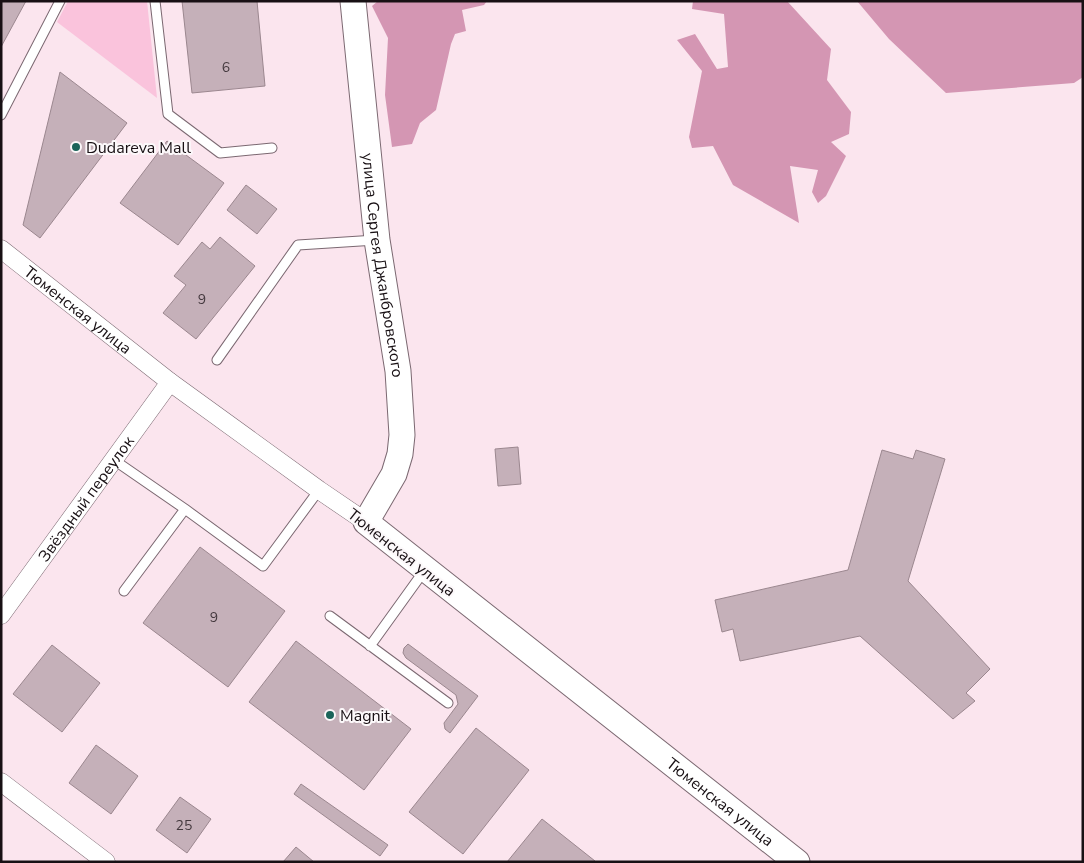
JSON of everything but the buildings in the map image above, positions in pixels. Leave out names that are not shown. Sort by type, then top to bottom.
[{"type":"street","name":"улица Сергея Джанбровского","points":[[353,1],[377,240],[398,371],[402,435],[400,454],[394,474],[366,522]]},
{"type":"street","name":"Тюменская улица","points":[[1,249],[170,382],[366,522],[797,862]]},
{"type":"street","name":"Звёздный переулок","points":[[1,615],[170,382]]},
{"type":"street","points":[[1,782],[106,862]]},
{"type":"lane","points":[[1,115],[60,1]]},
{"type":"lane","points":[[155,1],[168,114],[220,153],[272,148]]},
{"type":"lane","points":[[217,360],[298,245],[377,240]]},
{"type":"lane","points":[[114,460],[263,566],[319,490]]},
{"type":"lane","points":[[124,591],[185,509]]},
{"type":"lane","points":[[370,646],[426,569]]},
{"type":"lane","points":[[330,616],[448,704]]},
{"type":"shaded area","points":[[68,1],[147,1],[157,98],[57,22]]},
{"type":"shaded area","points":[[378,1],[487,1],[484,5],[462,10],[466,31],[455,34],[436,110],[420,123],[412,144],[392,147],[385,95],[388,38],[372,6]]},
{"type":"shaded area","points":[[693,1],[787,1],[831,49],[827,80],[851,112],[849,134],[831,142],[846,156],[826,196],[818,203],[812,192],[818,170],[790,166],[799,223],[733,185],[713,146],[692,148],[689,137],[702,71],[677,40],[695,34],[717,69],[728,67],[724,14],[692,9]]},
{"type":"shaded area","points":[[857,1],[1083,1],[1083,77],[1074,83],[946,93],[889,39]]},
{"type":"place","name":"Dudareva Mall","points":[[76,147]]},
{"type":"place","name":"Magnit","points":[[330,715]]}]
